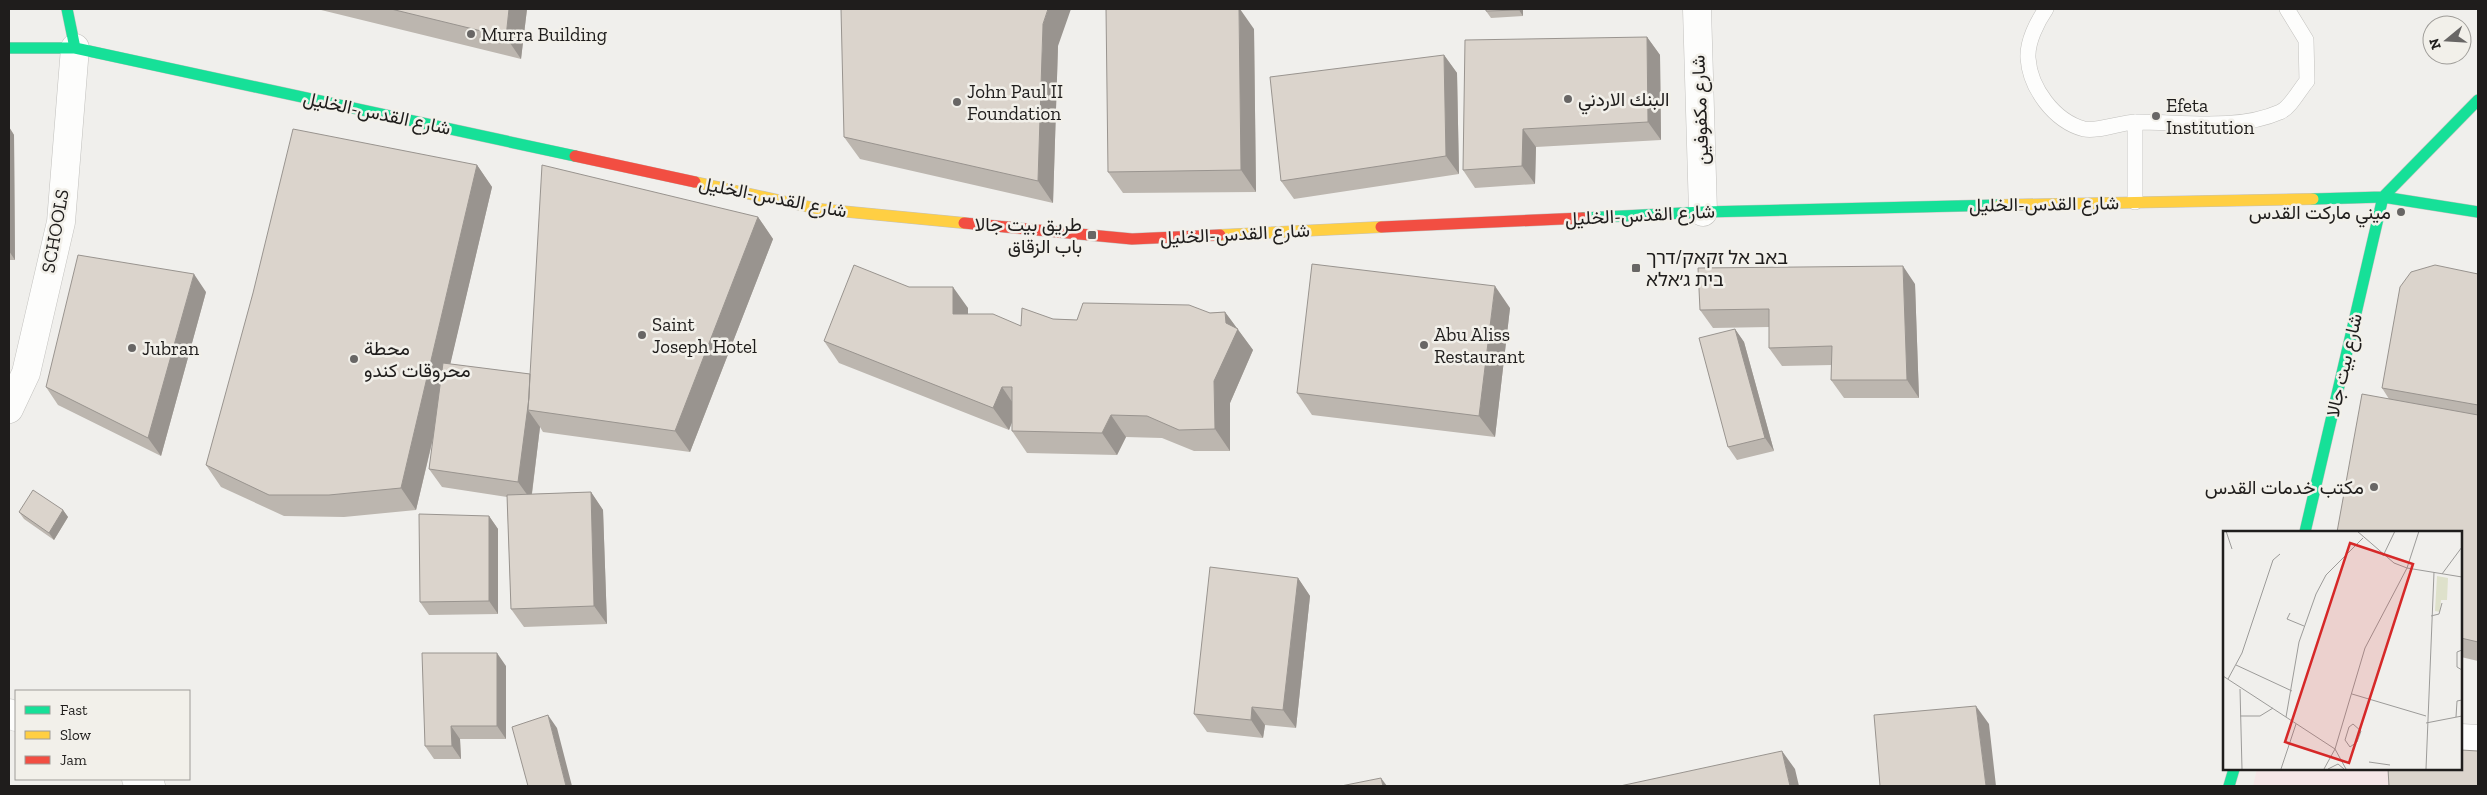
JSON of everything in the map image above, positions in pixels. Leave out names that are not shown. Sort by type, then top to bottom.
[{"type":"main road","points":[[67,9],[75,48]]},
{"type":"main road","name":"شارع القدس-الخليل","points":[[9,48],[75,48],[819,209],[1132,238],[1703,212],[2383,197],[2478,212]]},
{"type":"main road","points":[[2383,197],[2478,100]]},
{"type":"main road","name":"شارع بيت جالا","points":[[2305,531],[2383,197]]},
{"type":"main road","points":[[2229,786],[2234,770]]},
{"type":"street","name":"شارع مكفوفين","points":[[1697,9],[1703,212]]},
{"type":"street","name":"SCHOOLS","points":[[9,409],[17,373],[61,222],[75,48]]},
{"type":"street","points":[[2462,738],[2478,739]]},
{"type":"street","points":[[138,780],[151,786]]},
{"type":"lane","points":[[2046,9],[2036,23],[2028,57],[2036,89],[2059,116],[2085,129],[2135,122],[2179,125],[2241,122],[2281,112],[2307,81],[2306,40],[2287,9]]},
{"type":"lane","points":[[2135,122],[2135,202]]},
{"type":"shaded area","points":[[2257,770],[2462,770],[2478,786],[2253,786]]},
{"type":"building","points":[[391,9],[509,9],[506,37]]},
{"type":"building","name":"John Paul II Foundation","points":[[841,9],[1048,9],[1043,24],[1038,181],[844,137]]},
{"type":"building","points":[[1106,9],[1239,9],[1241,170],[1108,172]]},
{"type":"building","points":[[1486,9],[1519,9],[1519,10],[1486,11]]},
{"type":"building","name":"البنك الاردني","points":[[1647,37],[1648,122],[1523,129],[1522,166],[1463,170],[1465,40]]},
{"type":"building","points":[[1444,55],[1446,156],[1281,181],[1270,77]]},
{"type":"building","name":"محطة محروقات كندو","points":[[293,129],[477,165],[401,488],[329,495],[269,495],[206,465],[253,293]]},
{"type":"building","name":"Saint Joseph Hotel","points":[[542,165],[758,217],[675,431],[528,410]]},
{"type":"building","name":"Jubran","points":[[78,255],[194,274],[148,438],[46,387]]},
{"type":"building","points":[[1312,264],[1495,286],[1479,416],[1297,393]]},
{"type":"building","points":[[854,265],[909,287],[953,287],[953,314],[993,314],[1021,326],[1022,308],[1053,319],[1077,320],[1083,303],[1189,305],[1210,313],[1225,312],[1226,323],[1238,329],[1214,381],[1215,429],[1179,430],[1147,416],[1111,415],[1102,433],[1012,431],[1012,387],[1002,387],[993,408],[824,341]]},
{"type":"building","points":[[2435,265],[2478,274],[2478,405],[2382,388],[2400,287],[2411,272]]},
{"type":"building","points":[[1903,266],[1907,380],[1831,380],[1832,346],[1769,348],[1769,309],[1700,310],[1698,268]]},
{"type":"building","points":[[1735,329],[1765,438],[1728,447],[1699,338]]},
{"type":"building","points":[[443,363],[530,374],[529,398],[518,482],[429,469]]},
{"type":"building","points":[[2362,394],[2478,415],[2478,642],[2462,638],[2462,531],[2337,531]]},
{"type":"building","points":[[33,490],[63,510],[49,533],[19,512]]},
{"type":"building","points":[[591,492],[594,606],[511,609],[507,495]]},
{"type":"building","points":[[419,514],[489,516],[489,601],[420,602]]},
{"type":"building","points":[[1210,567],[1298,578],[1283,710],[1252,707],[1251,720],[1194,714]]},
{"type":"building","points":[[422,653],[497,653],[497,726],[451,726],[452,746],[425,746]]},
{"type":"building","points":[[1976,706],[1986,786],[1880,786],[1874,715]]},
{"type":"building","points":[[548,715],[566,786],[528,786],[512,727]]},
{"type":"building","points":[[2462,750],[2478,751],[2478,786],[2389,786],[2388,770],[2462,770]]},
{"type":"building","points":[[1782,751],[1790,786],[1620,786]]},
{"type":"building","points":[[1381,778],[1383,786],[1341,786]]},
{"type":"traffic: fast","points":[[67,9],[75,48]]},
{"type":"traffic: fast","points":[[9,48],[75,48],[575,156]]},
{"type":"traffic: fast","points":[[2383,197],[2478,100]]},
{"type":"traffic: fast","points":[[2313,199],[2383,197],[2478,212]]},
{"type":"traffic: fast","points":[[2305,531],[2383,197]]},
{"type":"traffic: fast","points":[[1583,218],[1703,212],[2000,205]]},
{"type":"traffic: fast","points":[[2229,786],[2234,770]]},
{"type":"traffic: slow","points":[[695,182],[819,209],[964,223]]},
{"type":"traffic: slow","points":[[2000,205],[2313,199]]},
{"type":"traffic: slow","points":[[1220,235],[1381,227]]},
{"type":"traffic: jam","points":[[575,156],[695,182]]},
{"type":"traffic: jam","points":[[1381,227],[1583,218]]},
{"type":"traffic: jam","points":[[964,223],[1132,239],[1220,235]]},
{"type":"place","name":"Murra Building","points":[[471,34]]},
{"type":"place","name":"البنك الاردني","points":[[1568,99]]},
{"type":"place","name":"John Paul II Foundation","points":[[957,102]]},
{"type":"place","name":"Efeta Institution","points":[[2156,116]]},
{"type":"place","name":"ميني ماركت القدس","points":[[2401,212]]},
{"type":"place","name":"طريق بيت جالا باب الزقاق","points":[[1092,235]]},
{"type":"place","name":"באב אל זקאק/דרך בית ג׳אלא","points":[[1636,268]]},
{"type":"place","name":"Saint Joseph Hotel","points":[[642,335]]},
{"type":"place","name":"Abu Aliss Restaurant","points":[[1424,345]]},
{"type":"place","name":"Jubran","points":[[132,348]]},
{"type":"place","name":"محطة محروقات كندو","points":[[354,359]]},
{"type":"place","name":"مكتب خدمات القدس","points":[[2374,487]]}]
